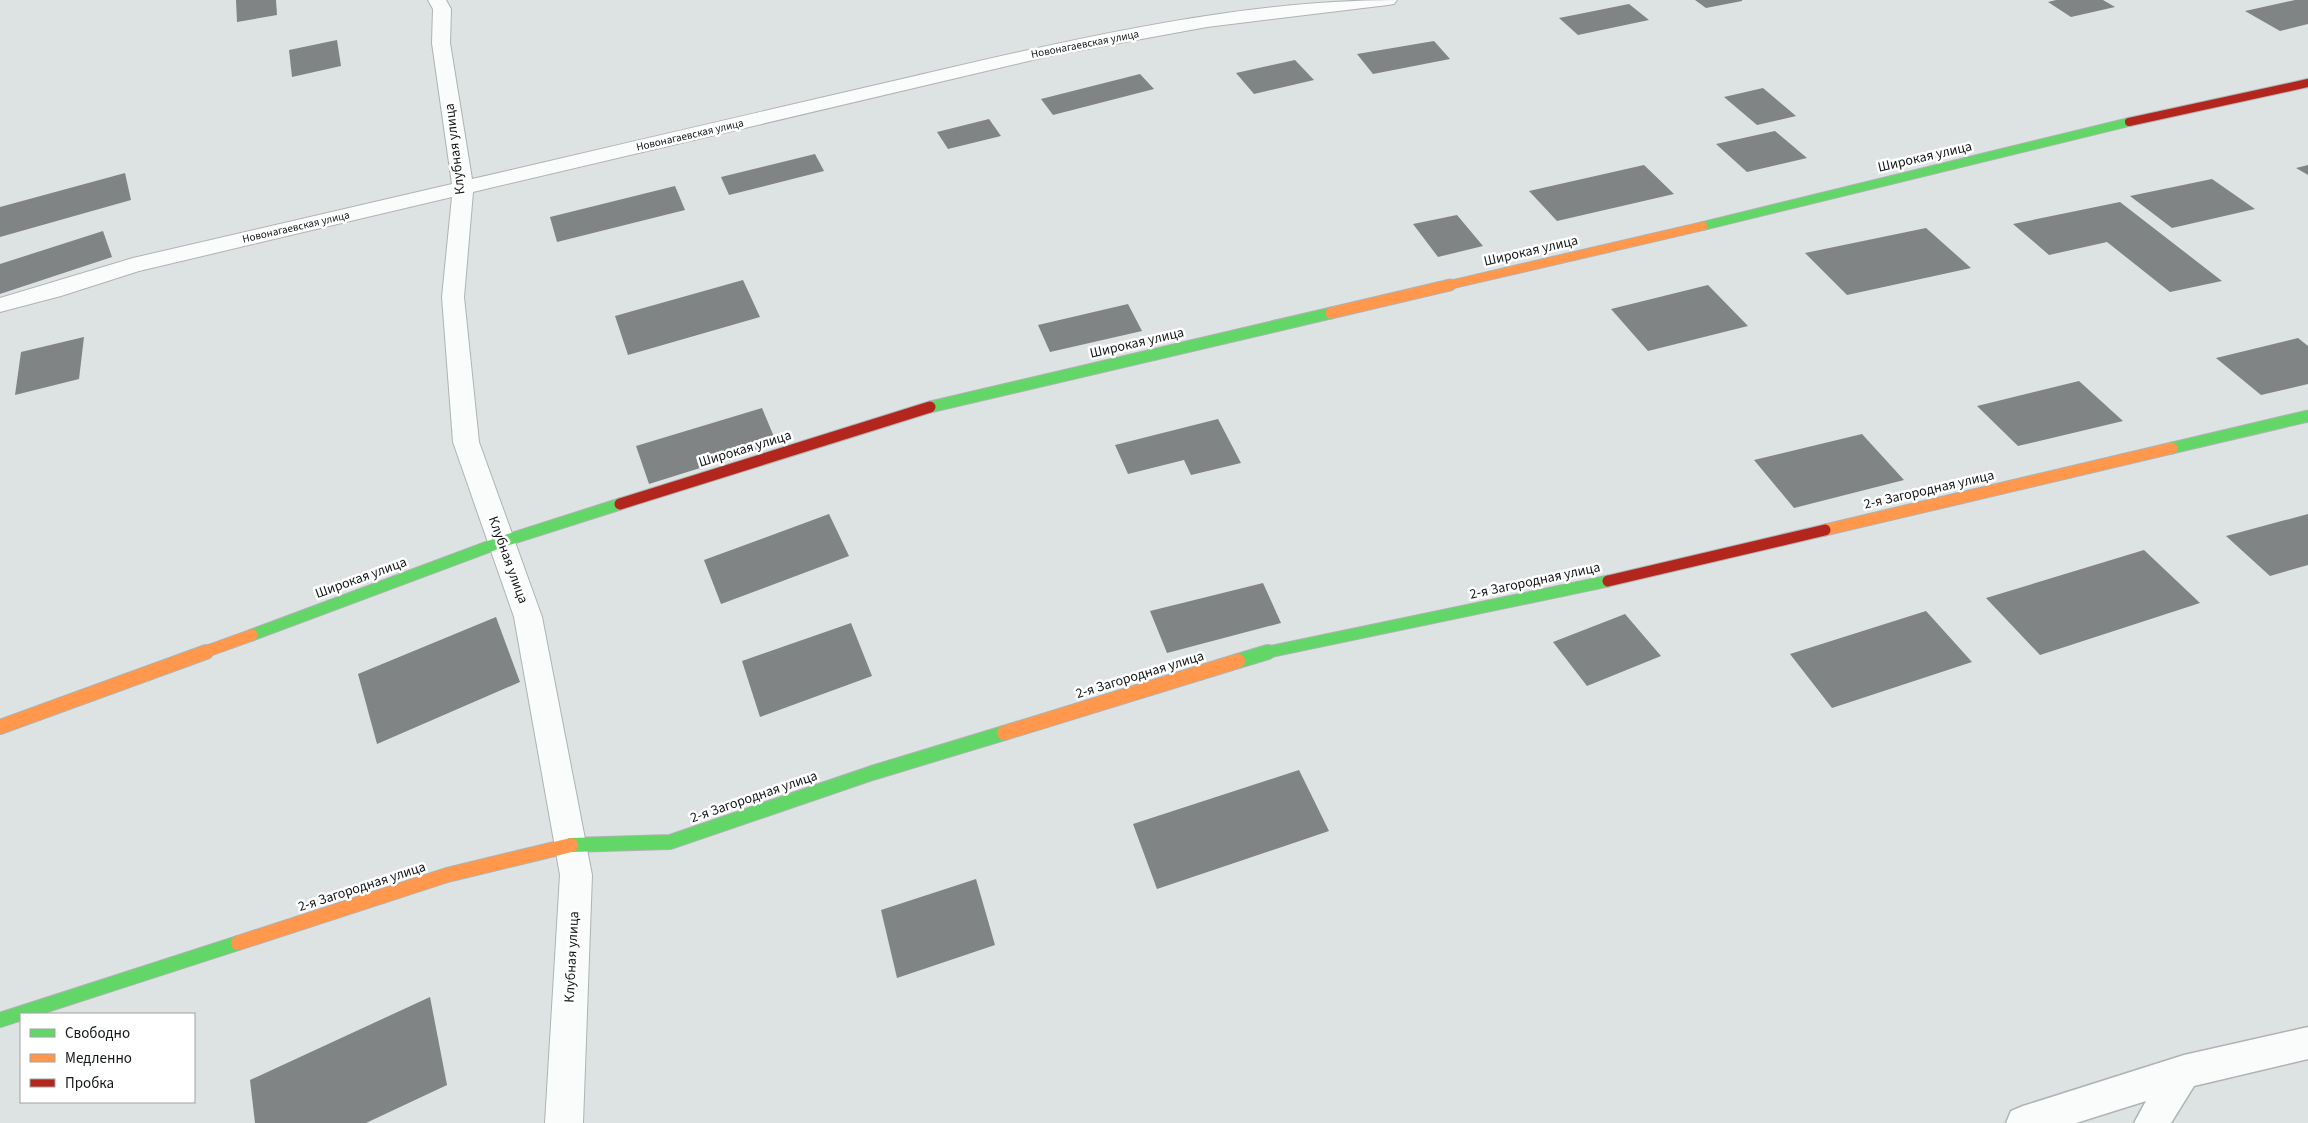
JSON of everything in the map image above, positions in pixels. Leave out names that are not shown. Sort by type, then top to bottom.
[{"type":"street","name":"Клубная улица","points":[[438,0],[442,9],[441,43],[463,188],[453,297],[466,442],[528,617],[576,875],[564,1123]]},
{"type":"street","name":"Новонагаевская улица","points":[[0,305],[53,292],[133,265],[1054,49],[1207,22],[1388,0]]},
{"type":"street","name":"Широкая улица","points":[[0,727],[59,707],[501,542],[932,406],[1696,228],[2147,117],[2308,82]]},
{"type":"street","name":"2-я Загородная улица","points":[[22,1013],[447,875],[570,844],[670,842],[872,773],[1267,652],[1621,578],[2308,416]]},
{"type":"street","name":"2-я Загородная улица","points":[[0,1020],[20,1014]]},
{"type":"lane","points":[[2023,1123],[2184,1072],[2308,1043]]},
{"type":"lane","points":[[2151,1123],[2184,1072]]},
{"type":"building","points":[[236,0],[276,0],[277,15],[237,22]]},
{"type":"building","points":[[1695,0],[1742,0],[1742,1],[1706,8]]},
{"type":"building","points":[[2056,0],[2103,0],[2115,7],[2071,17],[2048,2]]},
{"type":"building","points":[[2295,0],[2308,0],[2308,24],[2280,31],[2245,11]]},
{"type":"building","points":[[1629,4],[1649,20],[1578,35],[1559,18]]},
{"type":"building","points":[[337,40],[341,66],[292,77],[289,50]]},
{"type":"building","points":[[1434,41],[1450,59],[1373,74],[1357,54]]},
{"type":"building","points":[[1295,60],[1314,80],[1254,94],[1236,73]]},
{"type":"building","points":[[1140,74],[1154,89],[1053,115],[1041,99]]},
{"type":"building","points":[[1763,88],[1796,116],[1757,125],[1724,97]]},
{"type":"building","points":[[989,119],[1001,136],[948,149],[937,132]]},
{"type":"building","points":[[1775,131],[1807,158],[1747,172],[1716,144]]},
{"type":"building","points":[[815,154],[824,171],[729,195],[721,177]]},
{"type":"building","points":[[1644,165],[1674,194],[1557,221],[1529,191]]},
{"type":"building","points":[[2308,165],[2308,175],[2296,168]]},
{"type":"building","points":[[125,173],[131,200],[0,237],[0,207]]},
{"type":"building","points":[[2212,179],[2255,209],[2172,228],[2130,196]]},
{"type":"building","points":[[675,186],[685,210],[557,242],[550,217]]},
{"type":"building","points":[[2120,202],[2222,281],[2170,292],[2107,242],[2049,255],[2013,224]]},
{"type":"building","points":[[1457,215],[1483,246],[1438,257],[1413,224]]},
{"type":"building","points":[[1926,228],[1971,268],[1847,295],[1805,253]]},
{"type":"building","points":[[103,231],[112,257],[0,294],[0,264]]},
{"type":"building","points":[[743,280],[760,317],[628,355],[615,316]]},
{"type":"building","points":[[1708,285],[1748,326],[1648,351],[1611,309]]},
{"type":"building","points":[[1128,304],[1142,331],[1050,352],[1038,325]]},
{"type":"building","points":[[84,337],[79,379],[15,395],[21,352]]},
{"type":"building","points":[[2298,338],[2308,346],[2308,384],[2261,395],[2216,358]]},
{"type":"building","points":[[2079,381],[2123,421],[2018,446],[1977,406]]},
{"type":"building","points":[[762,408],[777,444],[649,484],[636,446]]},
{"type":"building","points":[[1218,419],[1241,463],[1191,475],[1184,460],[1128,474],[1115,445]]},
{"type":"building","points":[[1862,434],[1904,480],[1794,508],[1754,460]]},
{"type":"building","points":[[829,514],[849,556],[721,604],[704,560]]},
{"type":"building","points":[[2308,514],[2308,565],[2270,576],[2226,536]]},
{"type":"building","points":[[2144,550],[2200,603],[2040,655],[1986,598]]},
{"type":"building","points":[[1263,583],[1281,623],[1167,653],[1150,611]]},
{"type":"building","points":[[1926,611],[1972,662],[1832,708],[1790,654]]},
{"type":"building","points":[[1625,614],[1661,656],[1587,686],[1553,642]]},
{"type":"building","points":[[496,617],[520,682],[377,744],[358,674]]},
{"type":"building","points":[[851,623],[872,676],[760,717],[742,661]]},
{"type":"building","points":[[1299,770],[1329,831],[1157,889],[1133,824]]},
{"type":"building","points":[[976,879],[995,945],[897,978],[881,910]]},
{"type":"building","points":[[430,997],[447,1085],[366,1123],[255,1123],[250,1080]]},
{"type":"traffic: fast","points":[[1703,226],[2129,122]]},
{"type":"traffic: fast","points":[[930,407],[1331,313]]},
{"type":"traffic: fast","points":[[2172,448],[2308,416]]},
{"type":"traffic: fast","points":[[252,635],[501,542],[620,504]]},
{"type":"traffic: fast","points":[[1238,661],[1267,652],[1608,581]]},
{"type":"traffic: fast","points":[[571,845],[670,842],[872,773],[1004,733]]},
{"type":"traffic: fast","points":[[22,1013],[238,943]]},
{"type":"traffic: fast","points":[[0,1020],[20,1014]]},
{"type":"traffic: slow","points":[[1331,313],[1703,226]]},
{"type":"traffic: slow","points":[[1825,530],[2172,448]]},
{"type":"traffic: slow","points":[[0,727],[252,635]]},
{"type":"traffic: slow","points":[[1004,733],[1238,661]]},
{"type":"traffic: slow","points":[[238,943],[447,875],[571,845]]},
{"type":"traffic: jam","points":[[2129,122],[2308,83]]},
{"type":"traffic: jam","points":[[620,504],[930,407]]},
{"type":"traffic: jam","points":[[1608,581],[1825,530]]}]
